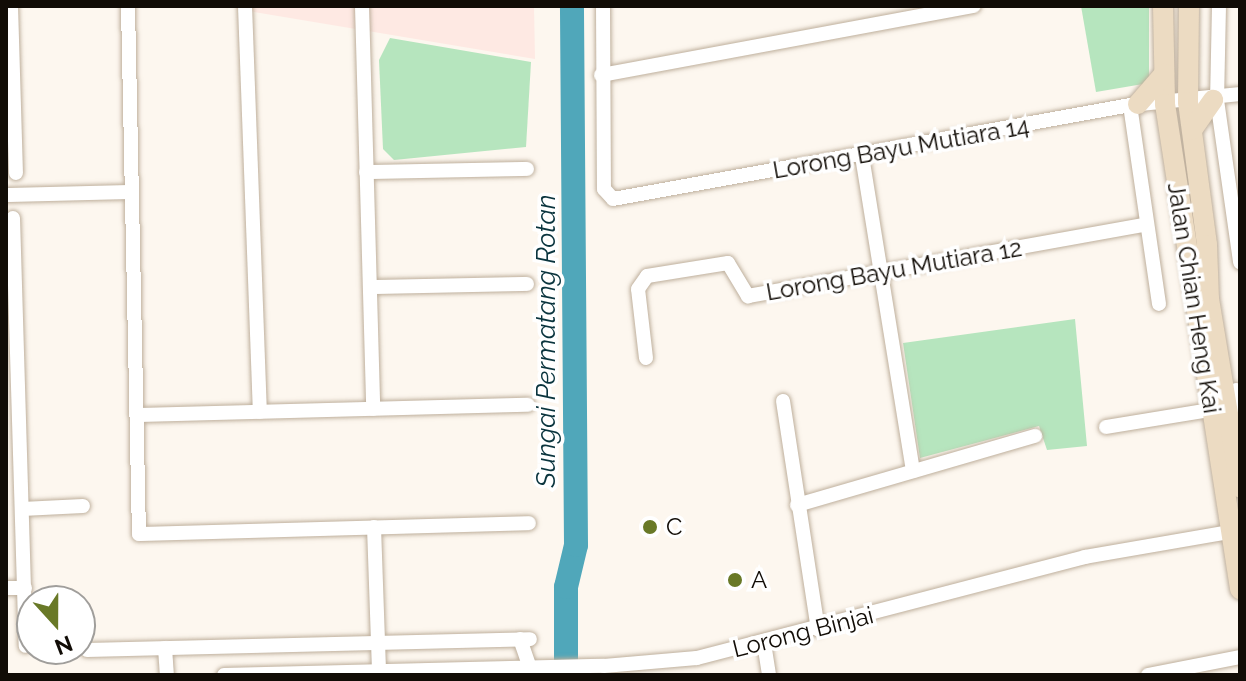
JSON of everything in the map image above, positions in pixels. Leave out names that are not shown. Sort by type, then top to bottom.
[{"type":"main road","name":"Jalan Chian Heng Kai","points":[[1163,6],[1165,104],[1227,395],[1229,532],[1240,589]]},
{"type":"main road","name":"Jalan Chian Heng Kai","points":[[1189,6],[1188,102],[1240,487]]},
{"type":"main road","points":[[1134,105],[1164,74]]},
{"type":"main road","points":[[1192,130],[1215,100]]},
{"type":"street","points":[[11,6],[10,117],[16,173]]},
{"type":"street","points":[[128,6],[139,534],[529,523]]},
{"type":"street","points":[[245,6],[260,412]]},
{"type":"street","points":[[362,6],[373,409]]},
{"type":"street","points":[[603,6],[601,75],[974,6]]},
{"type":"street","points":[[1219,6],[1215,100],[1237,221],[1240,262]]},
{"type":"street","name":"Lorong Bayu Mutiara 14","points":[[601,75],[604,189],[613,199],[1134,105],[1215,100],[1240,94]]},
{"type":"street","points":[[1134,105],[1159,304]]},
{"type":"street","points":[[862,156],[884,272],[913,471]]},
{"type":"street","points":[[366,172],[527,169]]},
{"type":"street","points":[[6,195],[132,192]]},
{"type":"street","points":[[13,218],[10,278],[25,585]]},
{"type":"street","name":"Lorong Bayu Mutiara 12","points":[[646,358],[638,289],[647,276],[728,263],[748,296],[1147,224]]},
{"type":"street","points":[[370,287],[527,284]]},
{"type":"street","points":[[1106,427],[1227,395],[1240,409]]},
{"type":"street","points":[[783,401],[818,629]]},
{"type":"street","points":[[137,415],[528,405]]},
{"type":"street","points":[[797,505],[1035,436]]},
{"type":"street","points":[[22,509],[83,506]]},
{"type":"street","points":[[374,527],[379,672]]},
{"type":"street","name":"Lorong Binjai","points":[[224,675],[533,670],[697,658],[818,629],[1085,557],[1229,532]]},
{"type":"street","points":[[96,650],[525,639],[533,670]]},
{"type":"street","points":[[764,643],[769,675]]},
{"type":"street","points":[[299,644],[301,673]]},
{"type":"street","points":[[165,648],[167,675]]},
{"type":"street","points":[[1148,675],[1240,657]]},
{"type":"shaded area","points":[[236,6],[534,6],[535,59],[236,9]]},
{"type":"green space","points":[[1081,6],[1149,6],[1149,83],[1096,92]]},
{"type":"green space","points":[[390,38],[531,62],[526,147],[394,160],[383,149],[379,60]]},
{"type":"green space","points":[[1075,319],[1087,446],[1047,450],[1039,426],[920,458],[903,343]]},
{"type":"waterway","name":"Sungai Permatang Rotan","points":[[566,675],[566,587],[576,545],[572,6]]},
{"type":"place","name":"C","points":[[650,527]]},
{"type":"place","name":"A","points":[[735,580]]}]
